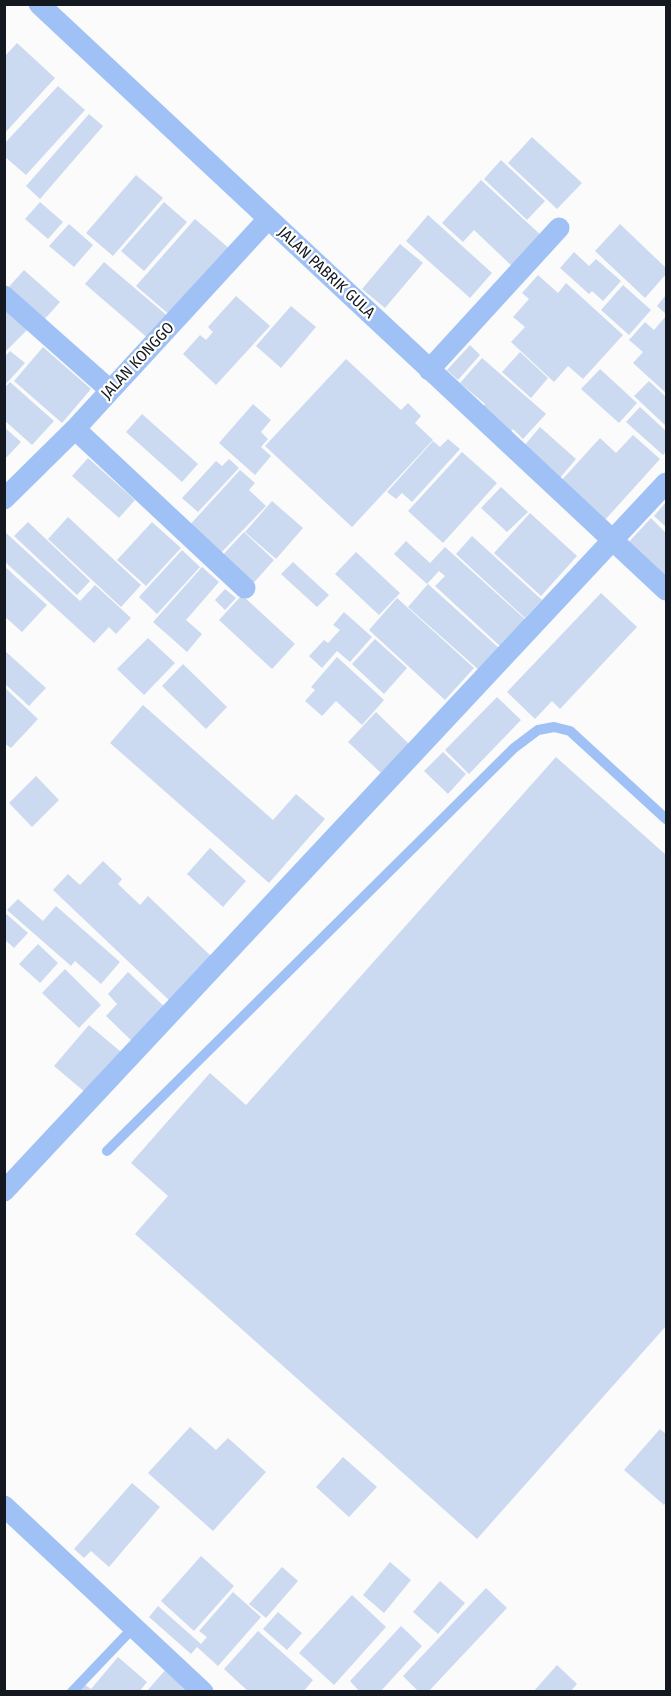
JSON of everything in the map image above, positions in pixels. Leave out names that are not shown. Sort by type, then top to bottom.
[{"type":"street","name":"JALAN PABRIK GULA","points":[[39,4],[666,590]]},
{"type":"street","name":"JALAN KONGGO","points":[[4,500],[75,429],[268,219]]},
{"type":"street","points":[[429,370],[558,228]]},
{"type":"street","points":[[4,296],[110,390]]},
{"type":"street","points":[[75,429],[245,588]]},
{"type":"street","points":[[4,1191],[666,483]]},
{"type":"street","points":[[4,1506],[203,1692]]},
{"type":"lane","points":[[107,1151],[514,748],[538,729],[554,727],[570,731],[666,819]]},
{"type":"lane","points":[[72,1692],[134,1627]]},
{"type":"building","points":[[17,43],[55,78],[4,134],[4,57]]},
{"type":"building","points":[[58,86],[85,110],[26,175],[4,156],[4,144]]},
{"type":"building","points":[[89,114],[103,126],[40,199],[26,186]]},
{"type":"building","points":[[532,137],[582,183],[557,209],[508,163]]},
{"type":"building","points":[[501,160],[545,201],[527,220],[484,179]]},
{"type":"building","points":[[136,175],[163,198],[113,256],[86,233]]},
{"type":"building","points":[[481,180],[543,237],[514,268],[474,230],[463,242],[442,223]]},
{"type":"building","points":[[40,202],[63,222],[48,239],[25,219]]},
{"type":"building","points":[[164,202],[187,222],[144,271],[121,251]]},
{"type":"building","points":[[428,215],[492,273],[470,298],[406,241]]},
{"type":"building","points":[[195,219],[231,250],[172,317],[136,286]]},
{"type":"building","points":[[69,224],[93,245],[74,267],[49,246]]},
{"type":"building","points":[[620,224],[666,268],[666,274],[645,298],[595,251]]},
{"type":"building","points":[[400,244],[423,263],[385,308],[362,289]]},
{"type":"building","points":[[574,252],[589,266],[596,259],[621,281],[603,301],[592,291],[589,294],[560,268]]},
{"type":"building","points":[[104,262],[170,318],[150,340],[85,284]]},
{"type":"building","points":[[24,270],[60,302],[42,322],[6,290]]},
{"type":"building","points":[[538,275],[558,293],[566,283],[623,335],[583,379],[568,366],[554,382],[511,342],[525,327],[513,317],[529,299],[522,293]]},
{"type":"building","points":[[623,285],[651,310],[629,335],[601,310]]},
{"type":"building","points":[[666,295],[666,314],[657,306]]},
{"type":"building","points":[[236,296],[270,326],[216,385],[183,354],[200,335],[206,340],[213,332],[208,327]]},
{"type":"building","points":[[4,305],[30,327],[4,353]]},
{"type":"building","points":[[291,306],[316,327],[281,368],[256,346]]},
{"type":"building","points":[[666,316],[666,393],[633,363],[643,352],[629,340],[645,322],[654,330]]},
{"type":"building","points":[[470,345],[480,355],[458,380],[447,370]]},
{"type":"building","points":[[43,347],[91,389],[62,423],[14,381]]},
{"type":"building","points":[[10,351],[25,363],[4,386],[4,357]]},
{"type":"building","points":[[520,352],[548,378],[531,398],[502,372]]},
{"type":"building","points":[[482,358],[546,414],[523,439],[513,429],[508,435],[480,410],[485,404],[460,383]]},
{"type":"building","points":[[346,359],[401,410],[408,403],[421,416],[415,423],[433,440],[352,527],[265,446]]},
{"type":"building","points":[[600,369],[637,403],[619,423],[581,389]]},
{"type":"building","points":[[649,381],[666,397],[666,426],[634,396]]},
{"type":"building","points":[[10,382],[54,421],[32,445],[4,420],[4,388]]},
{"type":"building","points":[[253,404],[271,420],[261,432],[268,439],[261,447],[271,456],[255,475],[219,443]]},
{"type":"building","points":[[640,407],[666,431],[666,451],[663,455],[626,422]]},
{"type":"building","points":[[142,414],[198,464],[182,482],[126,432]]},
{"type":"building","points":[[4,427],[21,442],[4,460]]},
{"type":"building","points":[[540,427],[576,459],[559,479],[523,447]]},
{"type":"building","points":[[633,435],[660,459],[604,521],[560,482],[600,438],[616,453]]},
{"type":"building","points":[[448,439],[460,449],[412,502],[402,493],[396,499],[387,492],[433,441],[440,447]]},
{"type":"building","points":[[462,452],[497,483],[443,543],[408,511]]},
{"type":"building","points":[[88,458],[135,500],[119,518],[72,476]]},
{"type":"building","points":[[229,459],[239,468],[198,512],[182,498],[216,461],[222,466]]},
{"type":"building","points":[[240,470],[255,483],[249,490],[266,506],[218,556],[187,528]]},
{"type":"building","points":[[501,487],[528,512],[507,532],[481,508]]},
{"type":"building","points":[[272,501],[303,528],[276,559],[245,532]]},
{"type":"building","points":[[666,502],[666,527],[654,516]]},
{"type":"building","points":[[530,513],[577,556],[541,596],[494,553]]},
{"type":"building","points":[[68,517],[141,585],[121,607],[48,539]]},
{"type":"building","points":[[651,518],[666,533],[666,582],[626,545]]},
{"type":"building","points":[[28,522],[90,581],[77,595],[14,536]]},
{"type":"building","points":[[152,522],[181,548],[146,586],[117,560]]},
{"type":"building","points":[[4,531],[80,601],[95,585],[131,618],[116,634],[109,627],[94,643],[4,561]]},
{"type":"building","points":[[244,532],[274,560],[250,587],[219,559]]},
{"type":"building","points":[[472,536],[542,600],[525,618],[456,554]]},
{"type":"building","points":[[406,541],[430,563],[445,547],[526,620],[501,647],[435,586],[445,576],[439,571],[427,584],[394,554]]},
{"type":"building","points":[[182,550],[200,567],[157,614],[139,597]]},
{"type":"building","points":[[356,552],[400,593],[379,615],[335,574]]},
{"type":"building","points":[[293,562],[329,595],[317,607],[281,574]]},
{"type":"building","points":[[4,566],[47,605],[22,632],[4,616]]},
{"type":"building","points":[[202,567],[219,582],[186,620],[202,634],[187,652],[153,622]]},
{"type":"building","points":[[428,584],[500,649],[480,671],[408,607]]},
{"type":"building","points":[[225,589],[236,598],[225,610],[215,600]]},
{"type":"building","points":[[601,593],[637,627],[560,709],[552,701],[535,719],[507,692]]},
{"type":"building","points":[[242,595],[295,644],[272,669],[219,620]]},
{"type":"building","points":[[397,598],[474,668],[445,700],[369,630]]},
{"type":"building","points":[[344,612],[372,637],[350,662],[337,651],[322,668],[309,656],[324,640],[328,643],[340,630],[333,625]]},
{"type":"building","points":[[148,638],[175,663],[144,695],[117,669]]},
{"type":"building","points":[[375,639],[407,668],[384,694],[352,664]]},
{"type":"building","points":[[4,650],[46,688],[29,706],[4,683]]},
{"type":"building","points":[[337,657],[384,700],[362,725],[336,701],[322,716],[305,701],[315,690],[311,687]]},
{"type":"building","points":[[183,664],[227,707],[206,729],[162,686]]},
{"type":"building","points":[[4,687],[38,719],[11,748],[4,743]]},
{"type":"building","points":[[497,697],[521,720],[469,774],[445,750]]},
{"type":"building","points":[[143,705],[273,820],[296,794],[325,819],[269,883],[110,743]]},
{"type":"building","points":[[376,712],[409,744],[381,773],[348,742]]},
{"type":"building","points":[[443,752],[466,774],[448,794],[424,771]]},
{"type":"building","points":[[556,757],[666,855],[666,1326],[477,1539],[135,1234],[168,1196],[131,1163],[210,1073],[246,1105]]},
{"type":"building","points":[[36,776],[59,800],[32,827],[9,803]]},
{"type":"building","points":[[210,848],[246,881],[223,907],[187,874]]},
{"type":"building","points":[[103,861],[122,879],[118,884],[140,905],[148,896],[213,958],[171,1002],[53,890],[68,874],[80,885]]},
{"type":"building","points":[[18,899],[43,921],[56,906],[120,962],[101,984],[75,961],[71,966],[7,910]]},
{"type":"building","points":[[4,912],[28,933],[14,948],[4,939]]},
{"type":"building","points":[[38,944],[58,963],[40,983],[19,964]]},
{"type":"building","points":[[65,969],[101,1005],[79,1028],[42,993]]},
{"type":"building","points":[[128,972],[169,1011],[137,1046],[106,1016],[117,1004],[108,994]]},
{"type":"building","points":[[89,1025],[121,1052],[86,1093],[54,1066]]},
{"type":"building","points":[[190,1427],[216,1450],[228,1438],[266,1472],[213,1531],[148,1473]]},
{"type":"building","points":[[660,1429],[666,1434],[666,1502],[664,1505],[624,1470]]},
{"type":"building","points":[[343,1457],[377,1487],[349,1517],[316,1487]]},
{"type":"building","points":[[132,1483],[160,1507],[109,1567],[91,1551],[84,1558],[74,1549]]},
{"type":"building","points":[[201,1556],[234,1586],[194,1631],[161,1601]]},
{"type":"building","points":[[390,1562],[411,1580],[384,1613],[363,1595]]},
{"type":"building","points":[[282,1567],[298,1581],[266,1618],[249,1604]]},
{"type":"building","points":[[440,1581],[465,1603],[438,1634],[413,1612]]},
{"type":"building","points":[[486,1588],[507,1608],[428,1692],[419,1692],[403,1676]]},
{"type":"building","points":[[233,1592],[261,1617],[218,1666],[197,1647],[191,1654],[149,1617],[158,1606],[201,1644],[207,1637],[199,1631]]},
{"type":"building","points":[[352,1595],[386,1627],[334,1685],[299,1653]]},
{"type":"building","points":[[278,1612],[302,1633],[287,1650],[263,1629]]},
{"type":"building","points":[[401,1626],[422,1646],[380,1692],[360,1692],[350,1681]]},
{"type":"building","points":[[258,1631],[313,1680],[303,1692],[249,1692],[224,1669]]},
{"type":"building","points":[[118,1657],[147,1682],[139,1692],[78,1692],[84,1684],[91,1689]]},
{"type":"building","points":[[557,1665],[577,1684],[570,1692],[533,1692]]},
{"type":"building","points":[[167,1668],[190,1692],[146,1692]]}]
